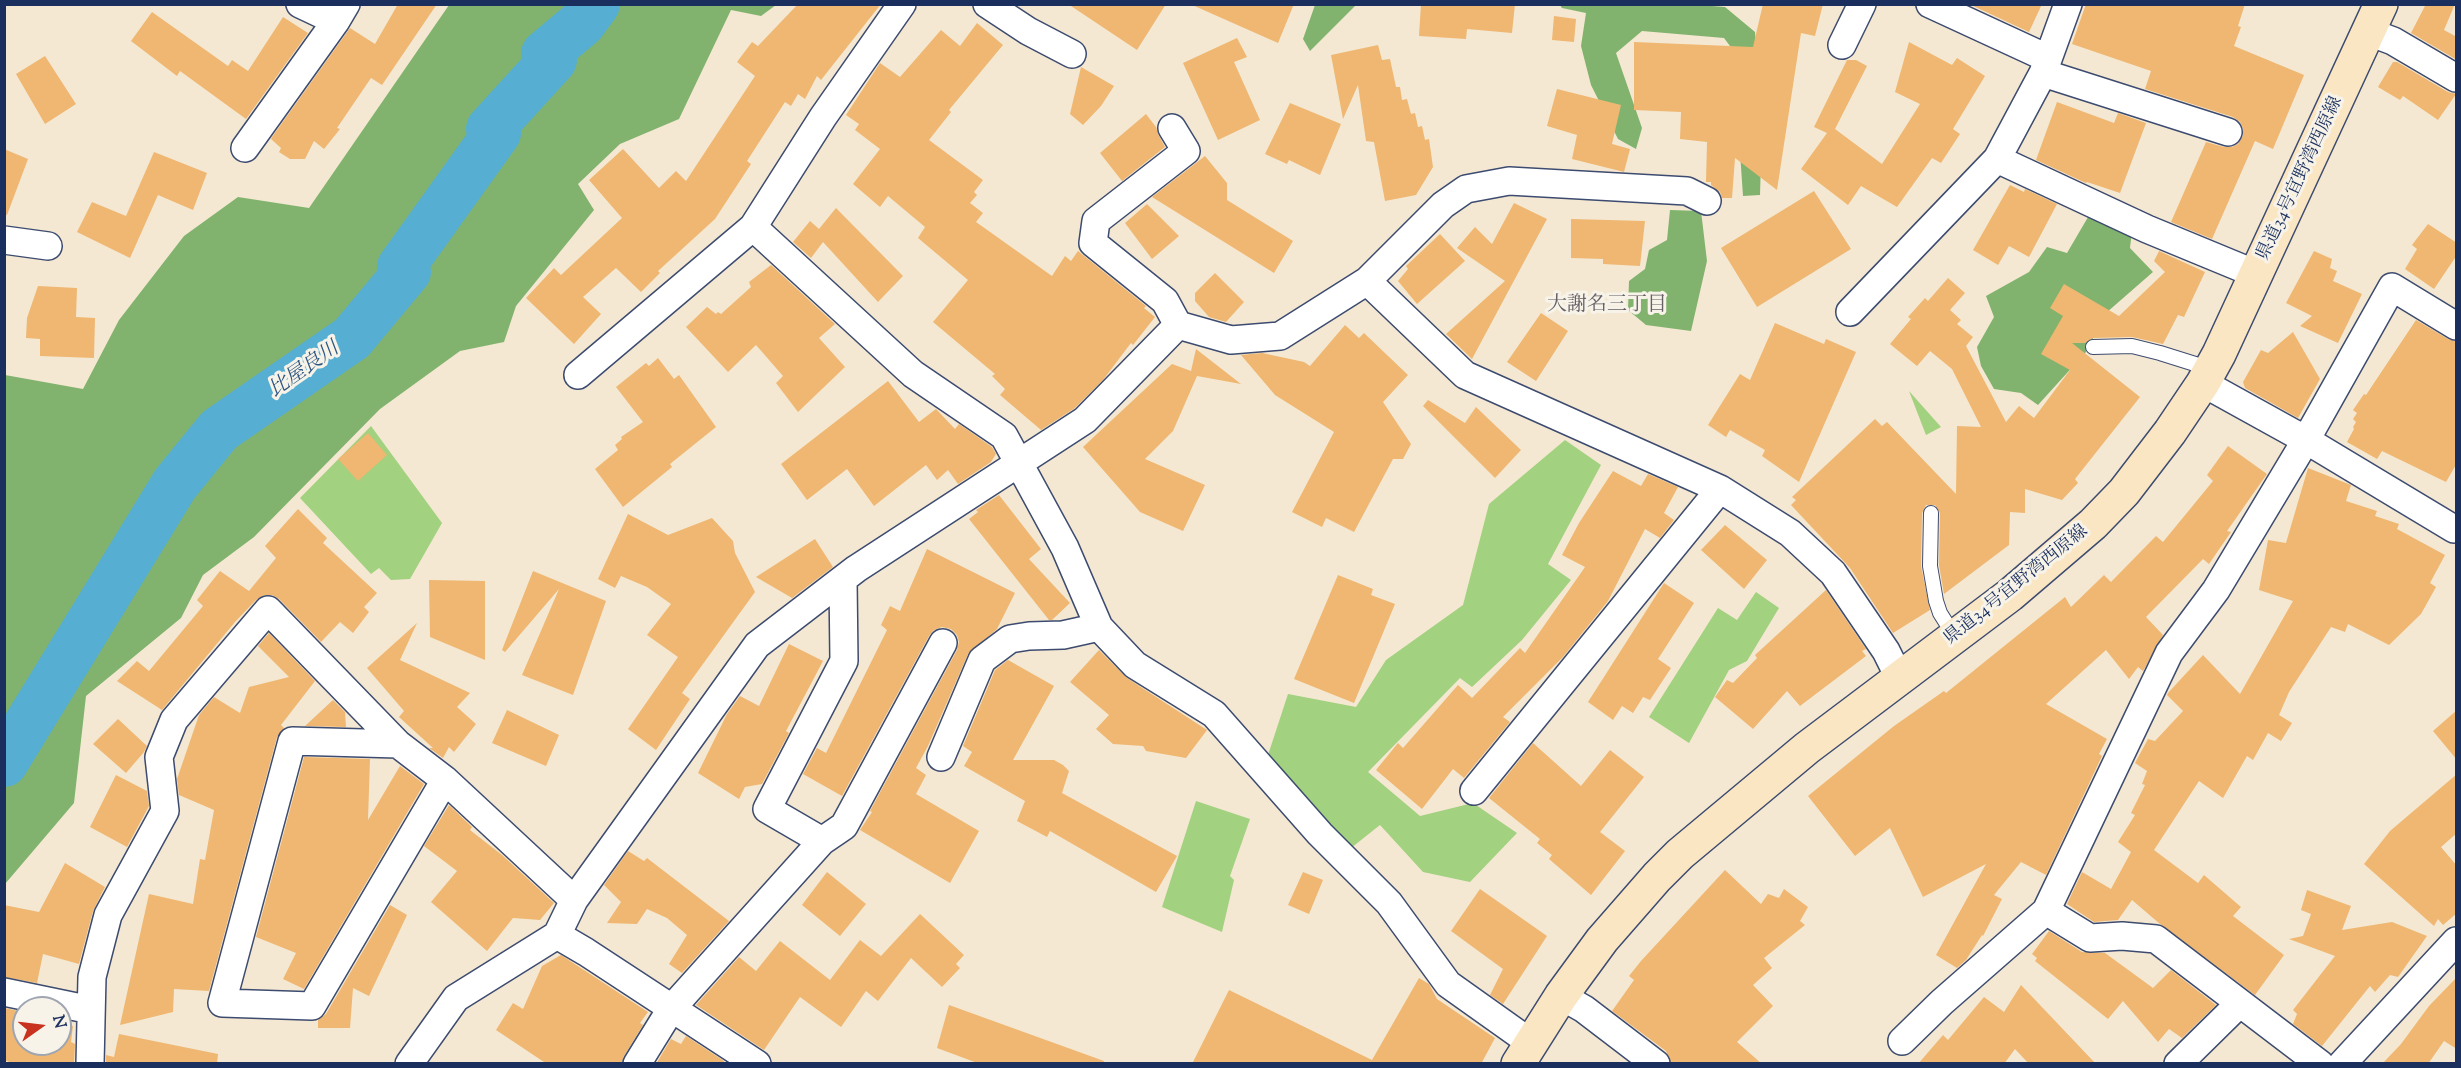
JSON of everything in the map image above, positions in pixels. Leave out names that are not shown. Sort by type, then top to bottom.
[{"type":"main road","name":"県道34号宜野湾西原線","points":[[1524,1053],[1561,996],[1617,921],[1680,854],[1807,748],[2010,595],[2101,516],[2147,463],[2207,376],[2375,19]]},
{"type":"street","points":[[244,148],[341,13],[300,4]]},
{"type":"street","points":[[578,375],[753,227],[822,117],[902,4]]},
{"type":"street","points":[[987,4],[1028,31],[1072,54]]},
{"type":"street","points":[[1842,45],[1862,4]]},
{"type":"street","points":[[1930,4],[2045,66],[2229,132]]},
{"type":"street","points":[[1850,312],[1997,159],[2045,66],[2068,4]]},
{"type":"street","points":[[2375,19],[2393,41],[2457,78]]},
{"type":"street","points":[[1172,128],[1186,151],[1096,221],[1093,243],[1165,301],[1178,325],[1231,340],[1281,336],[1367,281],[1443,205],[1466,189],[1509,181],[1687,190],[1707,201]]},
{"type":"street","points":[[1997,159],[2147,229],[2256,274]]},
{"type":"street","points":[[753,227],[913,374],[1004,436],[1065,548],[1099,627],[1135,665],[1214,714],[1320,834],[1389,903],[1448,984],[1524,1053]]},
{"type":"street","points":[[4,240],[48,246]]},
{"type":"street","points":[[1367,281],[1465,375],[1720,489],[1790,532],[1833,573],[1886,651],[1900,679]]},
{"type":"street","points":[[1902,1041],[1942,1002],[2046,911],[2169,653],[2216,590],[2306,440],[2392,287],[2457,326]]},
{"type":"street","points":[[409,1064],[456,998],[556,935],[574,900],[757,645],[843,580],[1085,420],[1178,325]]},
{"type":"street","points":[[2207,376],[2306,440],[2454,529]]},
{"type":"street","points":[[1474,790],[1720,489]]},
{"type":"street","points":[[822,841],[767,809],[844,661],[843,580]]},
{"type":"street","points":[[90,1064],[92,977],[108,915],[165,811],[159,757],[174,720],[268,609],[398,744],[445,780],[574,900]]},
{"type":"street","points":[[941,757],[982,660],[1011,639],[1063,635],[1099,627]]},
{"type":"street","points":[[637,1064],[671,1009],[822,841],[844,826],[943,643]]},
{"type":"street","points":[[398,744],[292,741],[222,1003],[312,1006],[445,780]]},
{"type":"street","points":[[2046,911],[2090,938],[2122,936],[2156,939],[2320,1064]]},
{"type":"street","points":[[556,935],[586,952],[757,1064]]},
{"type":"street","points":[[2342,1064],[2457,941]]},
{"type":"street","points":[[4,992],[91,1010]]},
{"type":"street","points":[[1561,996],[1584,1009],[1646,1060]]},
{"type":"street","points":[[2178,1064],[2241,1003]]},
{"type":"lane","points":[[2093,347],[2132,346],[2160,352],[2207,376]]},
{"type":"lane","points":[[1931,513],[1930,567],[1936,601],[1940,613],[1955,638]]},
{"type":"green space","points":[[1687,4],[1725,7],[1755,32],[1762,125],[1760,195],[1743,196],[1733,50],[1724,38],[1642,31],[1616,53],[1642,128],[1636,149],[1618,139],[1591,85],[1581,46],[1586,13],[1562,8],[1560,5]]},
{"type":"green space","points":[[449,5],[776,5],[761,16],[731,10],[679,119],[620,144],[578,184],[594,210],[516,306],[504,342],[460,351],[380,409],[254,537],[203,575],[181,618],[86,696],[74,803],[5,884],[5,375],[83,389],[119,320],[184,236],[238,197],[309,208]]},
{"type":"green space","points":[[1315,5],[1356,5],[1310,51],[1303,39]]},
{"type":"green space","points":[[1670,210],[1701,211],[1707,261],[1691,331],[1646,325],[1628,310],[1629,281],[1645,269],[1649,250],[1667,240]]},
{"type":"green space","points":[[2091,212],[2132,231],[2130,248],[2153,272],[2106,313],[2086,352],[2038,405],[2021,393],[1994,389],[1981,366],[1977,347],[1994,317],[1986,296],[2029,272],[2047,247],[2067,253]]},
{"type":"green space","points":[[1909,391],[1941,427],[1926,435]]},
{"type":"green space","points":[[371,426],[442,523],[410,579],[391,580],[379,568],[371,574],[300,498]]},
{"type":"green space","points":[[1565,440],[1601,465],[1548,564],[1571,580],[1522,640],[1472,687],[1460,678],[1368,772],[1420,816],[1473,803],[1517,833],[1470,882],[1423,872],[1380,825],[1351,848],[1268,755],[1288,694],[1356,707],[1386,660],[1463,605],[1489,504]]},
{"type":"green space","points":[[1756,592],[1779,608],[1747,661],[1729,670],[1689,743],[1649,717],[1718,608],[1737,620]]},
{"type":"green space","points":[[1196,801],[1250,819],[1230,876],[1234,880],[1222,932],[1162,907]]},
{"type":"building","points":[[398,4],[437,4],[382,85],[371,78],[337,128],[340,129],[324,149],[314,141],[305,159],[290,159],[279,152],[281,148],[271,139],[272,137],[350,28],[375,44]]},
{"type":"building","points":[[798,4],[881,4],[821,80],[817,76],[805,99],[798,94],[791,106],[785,102],[747,161],[751,164],[715,219],[658,271],[660,273],[641,292],[616,268],[583,297],[601,314],[574,344],[526,298],[554,268],[561,275],[622,218],[589,180],[623,149],[659,188],[676,171],[686,181],[755,76],[737,62],[752,42],[758,46]]},
{"type":"building","points":[[1068,4],[1166,4],[1137,50]]},
{"type":"building","points":[[1190,4],[1294,4],[1278,43]]},
{"type":"building","points":[[1421,4],[1515,4],[1512,33],[1467,29],[1466,39],[1419,36]]},
{"type":"building","points":[[1763,4],[1823,4],[1815,36],[1801,33],[1777,190],[1735,158],[1732,198],[1722,198],[1711,182],[1706,182],[1707,142],[1680,139],[1681,112],[1634,110],[1634,42],[1753,47]]},
{"type":"building","points":[[1969,4],[2042,4],[2029,32]]},
{"type":"building","points":[[2086,4],[2245,4],[2238,26],[2241,27],[2234,46],[2304,75],[2273,149],[2255,141],[2212,239],[2171,222],[2206,142],[2224,147],[2238,144],[2243,136],[2240,122],[2233,117],[2145,89],[2151,71],[2072,44]]},
{"type":"building","points":[[2426,4],[2455,4],[2444,30],[2457,37],[2457,60],[2411,33]]},
{"type":"building","points":[[152,12],[228,66],[232,60],[248,71],[283,17],[308,33],[246,119],[180,71],[177,76],[131,41]]},
{"type":"building","points":[[1554,16],[1576,19],[1574,42],[1552,40]]},
{"type":"building","points":[[977,23],[1003,45],[949,110],[951,112],[929,140],[983,180],[974,192],[977,195],[970,203],[983,213],[976,222],[1052,276],[1065,256],[1071,261],[1078,251],[1146,306],[1144,308],[1155,317],[1133,345],[1131,343],[1103,380],[1075,408],[1041,430],[1000,395],[1005,389],[992,376],[995,374],[933,322],[968,280],[918,238],[925,227],[888,196],[880,207],[853,184],[880,149],[855,130],[859,124],[846,115],[880,63],[900,77],[941,30],[960,46]]},
{"type":"building","points":[[1237,38],[1247,57],[1234,62],[1260,120],[1218,140],[1183,63]]},
{"type":"building","points":[[1909,42],[1952,65],[1957,58],[1985,76],[1953,129],[1960,134],[1941,163],[1932,158],[1897,207],[1861,186],[1848,205],[1801,169],[1827,133],[1814,127],[1847,60],[1856,60],[1867,66],[1835,129],[1882,164],[1920,104],[1895,92]]},
{"type":"building","points":[[1378,45],[1382,60],[1390,59],[1396,87],[1400,87],[1402,100],[1407,99],[1411,114],[1415,113],[1418,127],[1422,126],[1425,140],[1429,139],[1433,167],[1416,195],[1385,201],[1374,142],[1366,141],[1358,85],[1343,119],[1331,55]]},
{"type":"building","points":[[45,56],[76,104],[45,124],[16,74]]},
{"type":"building","points":[[2393,62],[2397,62],[2448,92],[2456,94],[2438,120],[2403,96],[2400,100],[2378,87]]},
{"type":"building","points":[[1081,67],[1114,86],[1101,106],[1083,125],[1070,114]]},
{"type":"building","points":[[1557,89],[1621,105],[1612,144],[1630,149],[1624,172],[1572,159],[1577,135],[1547,126]]},
{"type":"building","points":[[2057,102],[2114,123],[2118,113],[2146,123],[2120,193],[2086,183],[2036,160]]},
{"type":"building","points":[[1290,103],[1341,124],[1320,175],[1289,160],[1287,164],[1265,154]]},
{"type":"building","points":[[1146,114],[1156,127],[1165,147],[1122,181],[1100,153]]},
{"type":"building","points":[[4,149],[28,159],[7,215],[4,214]]},
{"type":"building","points":[[154,152],[207,173],[193,210],[158,195],[130,258],[77,232],[92,202],[126,216]]},
{"type":"building","points":[[1205,156],[1227,183],[1227,200],[1293,241],[1274,273],[1152,197]]},
{"type":"building","points":[[2010,185],[2024,192],[2025,189],[2057,204],[2029,257],[2009,246],[1998,265],[1973,250]]},
{"type":"building","points":[[1814,191],[1851,249],[1757,307],[1721,248]]},
{"type":"building","points":[[1514,203],[1547,219],[1472,359],[1446,334],[1505,281],[1457,248],[1475,227],[1492,244]]},
{"type":"building","points":[[1147,204],[1179,236],[1152,259],[1125,223]]},
{"type":"building","points":[[836,208],[903,276],[878,302],[823,242],[811,258],[793,242],[810,221],[819,229]]},
{"type":"building","points":[[1571,219],[1645,221],[1640,266],[1603,264],[1603,259],[1571,258]]},
{"type":"building","points":[[2428,224],[2457,243],[2457,255],[2434,289],[2405,269],[2417,249],[2412,245]]},
{"type":"building","points":[[1440,234],[1465,261],[1417,304],[1398,281],[1408,269],[1406,266]]},
{"type":"building","points":[[2159,251],[2205,272],[2184,317],[2178,315],[2163,344],[2132,337],[2093,338],[2085,343],[2072,343],[2140,397],[2075,479],[2078,483],[2062,500],[2025,489],[2025,513],[2010,512],[2009,545],[1944,594],[1939,565],[1940,513],[1935,505],[1926,505],[1922,513],[1921,566],[1930,610],[1893,633],[1850,568],[1791,505],[1796,500],[1792,497],[1875,419],[1882,426],[1887,422],[1956,494],[1957,426],[1981,427],[1952,369],[1930,351],[1917,366],[1890,344],[1911,319],[1908,317],[1925,298],[1928,301],[1948,278],[1965,293],[1950,310],[1961,320],[1957,324],[1973,337],[1966,346],[2006,422],[2019,406],[2034,418],[2070,370],[2041,354],[2063,316],[2050,308],[2064,284],[2119,316],[2165,272],[2154,261]]},
{"type":"building","points":[[2314,251],[2332,259],[2330,268],[2337,271],[2333,281],[2362,294],[2338,343],[2300,326],[2312,316],[2286,303]]},
{"type":"building","points":[[771,265],[835,324],[819,338],[845,367],[798,412],[776,383],[783,376],[756,345],[728,372],[686,327],[707,307],[716,314],[718,312],[721,314],[751,287],[749,282]]},
{"type":"building","points":[[1215,273],[1244,302],[1226,322],[1209,317],[1195,301],[1195,293]]},
{"type":"building","points":[[38,286],[77,288],[76,317],[95,318],[94,358],[40,356],[40,339],[26,338],[27,318]]},
{"type":"building","points":[[1541,313],[1568,331],[1536,381],[1507,362]]},
{"type":"building","points":[[2416,320],[2457,342],[2457,463],[2446,482],[2382,451],[2377,459],[2347,442],[2356,422],[2353,419],[2357,413],[2353,410],[2364,394],[2366,395]]},
{"type":"building","points":[[1775,323],[1824,344],[1826,339],[1856,352],[1799,482],[1762,456],[1765,450],[1730,430],[1726,437],[1708,425],[1740,374],[1750,380]]},
{"type":"building","points":[[1345,325],[1359,338],[1364,333],[1408,375],[1383,402],[1411,444],[1403,459],[1393,459],[1354,532],[1326,518],[1322,527],[1292,512],[1334,432],[1275,395],[1241,355],[1262,353],[1304,362],[1310,366]]},
{"type":"building","points":[[2293,332],[2320,379],[2298,418],[2245,388],[2243,382],[2261,350],[2268,353]]},
{"type":"building","points":[[1196,349],[1241,384],[1197,376],[1173,431],[1145,459],[1205,485],[1183,531],[1140,512],[1083,447],[1172,364],[1191,371]]},
{"type":"building","points":[[658,358],[674,379],[679,375],[716,427],[670,464],[672,467],[623,507],[595,469],[618,450],[615,445],[622,439],[621,437],[643,422],[616,387],[646,363],[649,366]]},
{"type":"building","points":[[888,381],[919,422],[936,409],[955,429],[959,424],[992,447],[996,454],[991,462],[958,484],[948,470],[937,480],[926,465],[874,506],[847,469],[807,500],[781,464]]},
{"type":"building","points":[[1428,400],[1465,423],[1476,407],[1521,450],[1495,478],[1423,406]]},
{"type":"building","points":[[368,433],[387,455],[358,481],[338,459]]},
{"type":"building","points":[[2228,446],[2267,474],[2227,531],[2231,532],[2209,564],[2203,559],[2146,617],[2163,635],[2143,671],[2138,667],[2129,679],[2106,650],[2046,704],[2107,739],[2099,754],[2102,756],[2046,875],[2021,862],[1994,895],[2002,899],[1983,936],[1966,960],[1957,968],[1936,955],[1986,864],[1923,897],[1890,828],[1855,856],[1808,796],[1894,726],[1944,691],[1946,693],[2065,597],[2071,607],[2104,575],[2111,582],[2156,536],[2163,542],[2213,481],[2207,475]]},
{"type":"building","points":[[2308,468],[2351,485],[2346,501],[2377,511],[2375,516],[2399,524],[2397,529],[2445,555],[2430,583],[2436,587],[2421,614],[2389,645],[2348,624],[2345,632],[2331,627],[2289,692],[2279,715],[2292,723],[2281,741],[2268,733],[2253,760],[2247,756],[2223,798],[2199,781],[2154,850],[2198,883],[2204,875],[2241,907],[2233,916],[2284,955],[2255,995],[2160,924],[2132,900],[2118,920],[2094,922],[2067,904],[2082,872],[2111,889],[2131,852],[2118,842],[2135,815],[2131,813],[2145,785],[2142,784],[2147,771],[2135,763],[2148,739],[2155,741],[2183,711],[2167,695],[2168,693],[2203,655],[2240,694],[2293,601],[2259,590],[2268,540],[2286,543]]},
{"type":"building","points":[[1613,471],[1641,486],[1648,474],[1678,487],[1664,513],[1674,520],[1660,538],[1645,529],[1608,601],[1563,657],[1503,717],[1510,722],[1464,778],[1453,769],[1422,809],[1376,770],[1398,743],[1403,748],[1458,685],[1472,698],[1520,648],[1525,653],[1585,567],[1562,555],[1579,523]]},
{"type":"building","points":[[999,495],[1041,549],[1029,559],[1070,603],[1052,620],[1049,620],[969,519],[978,512],[976,510]]},
{"type":"building","points":[[298,509],[327,538],[323,543],[377,593],[364,607],[369,612],[353,633],[340,622],[321,642],[279,599],[272,595],[264,595],[235,622],[162,710],[117,681],[137,661],[149,671],[203,606],[197,600],[220,571],[249,591],[276,558],[265,546]]},
{"type":"building","points":[[628,514],[668,535],[712,518],[733,541],[735,553],[755,592],[682,693],[690,699],[656,750],[628,729],[678,657],[647,635],[671,604],[647,587],[621,576],[615,588],[598,579]]},
{"type":"building","points":[[1725,525],[1767,560],[1744,589],[1701,550]]},
{"type":"building","points":[[815,539],[833,567],[792,598],[756,577]]},
{"type":"building","points":[[927,549],[1015,593],[997,629],[968,654],[916,768],[926,775],[916,794],[979,831],[950,883],[860,830],[872,812],[870,811],[957,650],[959,642],[957,635],[951,629],[942,627],[934,630],[929,636],[842,796],[803,774],[817,748],[826,753],[887,630],[881,625],[890,606],[900,611]]},
{"type":"building","points":[[533,571],[606,601],[573,695],[522,675],[559,589],[505,652],[502,650]]},
{"type":"building","points":[[1338,575],[1373,589],[1371,595],[1395,604],[1354,703],[1294,679]]},
{"type":"building","points":[[429,580],[485,581],[485,660],[430,637]]},
{"type":"building","points":[[1664,583],[1694,603],[1658,659],[1671,668],[1650,700],[1643,697],[1633,713],[1622,706],[1613,720],[1588,702]]},
{"type":"building","points":[[1826,590],[1866,649],[1862,651],[1866,656],[1800,706],[1787,691],[1753,729],[1715,697],[1727,680],[1733,683],[1757,658],[1755,655]]},
{"type":"building","points":[[417,623],[400,660],[470,693],[457,707],[476,724],[454,752],[449,747],[443,758],[429,748],[433,748],[399,717],[404,711],[367,668]]},
{"type":"building","points":[[269,633],[315,681],[281,725],[284,728],[277,737],[209,991],[174,989],[173,1012],[120,1025],[149,894],[193,904],[200,859],[205,860],[214,810],[179,795],[177,779],[199,715],[214,697],[240,713],[249,687],[289,677],[258,646]]},
{"type":"building","points":[[789,644],[823,661],[786,731],[789,733],[762,784],[745,787],[739,799],[698,773],[727,714],[740,696],[759,706]]},
{"type":"building","points":[[1099,650],[1127,678],[1207,730],[1186,758],[1146,751],[1143,746],[1113,744],[1096,729],[1109,715],[1070,682]]},
{"type":"building","points":[[1008,660],[1054,686],[1013,760],[1054,760],[1063,765],[1069,771],[1062,793],[1177,856],[1156,892],[1050,831],[1047,837],[1017,821],[1025,801],[964,766],[972,752],[963,746],[995,670]]},
{"type":"building","points":[[333,700],[345,712],[346,727],[305,726]]},
{"type":"building","points":[[507,710],[559,735],[546,766],[492,743]]},
{"type":"building","points":[[2457,710],[2457,760],[2433,731]]},
{"type":"building","points":[[118,719],[147,746],[126,773],[93,744]]},
{"type":"building","points":[[1533,743],[1581,786],[1610,750],[1644,777],[1600,832],[1625,851],[1591,895],[1549,859],[1552,855],[1537,843],[1540,839],[1489,798]]},
{"type":"building","points":[[304,757],[370,759],[368,820],[400,766],[424,784],[304,989],[283,979],[296,953],[256,937]]},
{"type":"building","points":[[2457,774],[2457,833],[2441,847],[2457,866],[2457,913],[2443,925],[2438,919],[2434,926],[2364,864],[2390,831]]},
{"type":"building","points":[[116,775],[147,791],[149,806],[127,847],[90,827]]},
{"type":"building","points":[[449,805],[472,827],[470,830],[502,855],[554,903],[540,920],[513,918],[487,951],[431,902],[457,871],[424,846]]},
{"type":"building","points":[[628,851],[644,861],[647,858],[729,921],[682,973],[669,964],[687,935],[667,918],[647,909],[637,924],[607,923],[621,902],[604,885]]},
{"type":"building","points":[[65,863],[105,887],[93,911],[79,964],[43,954],[37,983],[4,977],[4,905],[39,912]]},
{"type":"building","points":[[1725,870],[1761,904],[1768,894],[1779,898],[1784,889],[1808,907],[1800,921],[1805,925],[1764,958],[1772,968],[1753,985],[1773,1006],[1737,1042],[1762,1064],[1671,1064],[1666,1051],[1612,1011],[1634,980],[1629,976],[1641,961]]},
{"type":"building","points":[[827,872],[866,904],[840,936],[802,905]]},
{"type":"building","points":[[1303,872],[1323,880],[1309,914],[1288,905]]},
{"type":"building","points":[[1480,889],[1547,936],[1503,1004],[1490,995],[1503,969],[1451,931]]},
{"type":"building","points":[[2307,890],[2351,906],[2342,930],[2392,922],[2427,936],[2398,977],[2390,975],[2375,992],[2370,986],[2322,1046],[2293,1024],[2297,1014],[2293,1010],[2335,956],[2289,939],[2303,936],[2311,914],[2301,910]]},
{"type":"building","points":[[390,905],[407,915],[369,996],[353,988],[350,1028],[318,1028],[318,1020],[326,1014]]},
{"type":"building","points":[[920,914],[964,955],[956,964],[960,968],[942,987],[911,958],[878,1001],[866,991],[841,1027],[800,997],[764,1050],[696,1005],[739,957],[756,971],[780,941],[830,980],[860,940],[881,956]]},
{"type":"building","points":[[2049,931],[2082,952],[2105,953],[2153,988],[2171,970],[2216,1005],[2182,1038],[2169,1029],[2158,1042],[2123,1001],[2108,1019],[2035,961],[2037,958],[2032,954]]},
{"type":"building","points":[[561,955],[648,1012],[640,1023],[643,1025],[621,1064],[547,1064],[496,1030],[513,1003],[523,1009],[542,966]]},
{"type":"building","points":[[2457,977],[2457,1049],[2444,1041],[2428,1064],[2382,1064],[2401,1044],[2429,1006]]},
{"type":"building","points":[[1419,978],[1429,984],[1437,999],[1495,1038],[1481,1064],[1192,1064],[1229,990],[1372,1060]]},
{"type":"building","points":[[2021,985],[2096,1064],[2029,1064],[2015,1049],[2004,1064],[1918,1064],[1943,1035],[1948,1040],[1984,997],[2004,1012]]},
{"type":"building","points":[[949,1005],[1104,1061],[1103,1064],[980,1064],[937,1048]]},
{"type":"building","points":[[4,1008],[12,1010],[12,1056],[72,1056],[72,1042],[75,1044],[74,1064],[15,1064],[4,1060]]},
{"type":"building","points":[[119,1034],[218,1054],[217,1064],[106,1064],[106,1055],[114,1057]]},
{"type":"building","points":[[686,1036],[724,1061],[723,1064],[656,1064],[671,1039],[681,1044]]},
{"type":"waterway","name":"比屋良川","points":[[4,763],[175,484],[219,430],[352,338],[407,272],[401,267],[497,133],[490,129],[553,60],[545,54],[582,23],[596,4]]},
{"type":"district","name":"大謝名三丁目","points":[[1607,307]]}]
